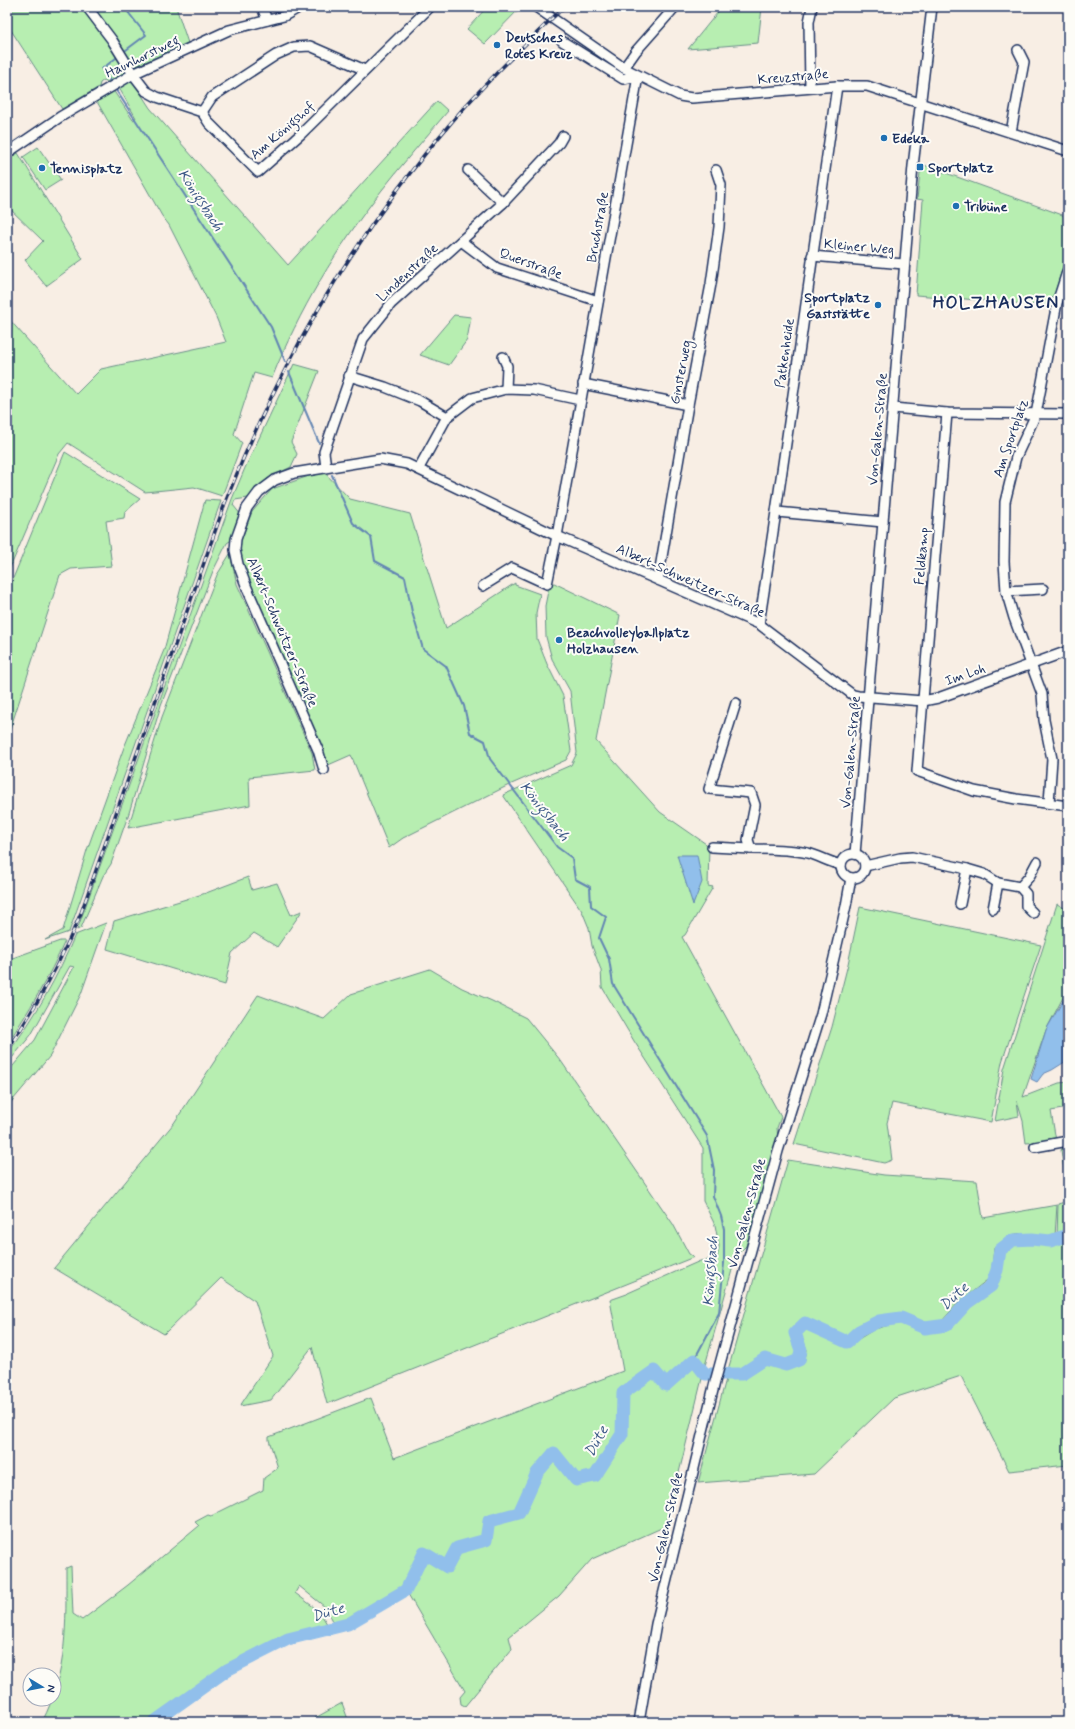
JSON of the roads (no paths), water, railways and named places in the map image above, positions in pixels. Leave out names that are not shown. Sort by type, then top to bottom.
[{"type":"street","points":[[87,7],[112,40],[133,74],[146,91],[157,97],[202,112],[212,97],[276,55],[294,47],[310,46],[365,70]]},
{"type":"street","points":[[262,7],[267,20]]},
{"type":"street","name":"Haunhorstweg","points":[[7,153],[60,117],[133,74],[229,30],[284,16],[300,7]]},
{"type":"street","name":"Am Königshof","points":[[202,112],[209,123],[258,172],[301,134],[430,7]]},
{"type":"street","name":"Kreuzstraße","points":[[536,7],[624,68],[680,96],[692,98],[837,86],[867,86],[1068,151]]},
{"type":"street","points":[[624,68],[636,51],[675,7]]},
{"type":"street","points":[[810,88],[810,22],[812,7]]},
{"type":"street","name":"Von-Galen-Straße","points":[[855,854],[904,264],[920,102],[932,7]]},
{"type":"street","points":[[562,42],[623,79],[638,76]]},
{"type":"street","points":[[1011,132],[1024,62],[1018,50]]},
{"type":"street","name":"Bruchstraße","points":[[557,536],[638,76]]},
{"type":"street","name":"Patkenheide","points":[[759,624],[777,512],[837,86]]},
{"type":"street","name":"Lindenstraße","points":[[326,467],[324,452],[363,339],[391,304],[503,203],[559,143],[563,136]]},
{"type":"street","points":[[468,170],[503,203]]},
{"type":"street","name":"Ginsterweg","points":[[658,580],[688,405],[711,284],[719,227],[721,185],[716,170]]},
{"type":"street","name":"Querstraße","points":[[461,241],[497,268],[598,301]]},
{"type":"street","name":"Kleiner Weg","points":[[812,256],[904,264]]},
{"type":"street","name":"Am Sportplatz","points":[[1049,803],[1052,759],[1044,720],[1042,694],[1014,618],[1006,591],[1004,502],[1016,457],[1036,414],[1057,302],[1068,269]]},
{"type":"street","points":[[503,357],[507,366],[506,389]]},
{"type":"street","points":[[349,376],[385,387],[420,401],[447,417]]},
{"type":"street","points":[[583,384],[688,405]]},
{"type":"street","points":[[419,468],[447,417],[472,398],[506,389],[534,390],[580,400]]},
{"type":"street","points":[[893,408],[947,413],[1068,414]]},
{"type":"street","name":"Feldkamp","points":[[947,413],[917,771],[974,790],[1016,800],[1049,803]]},
{"type":"street","name":"Albert-Schweitzer-Straße","points":[[324,770],[318,750],[247,588],[238,564],[235,550],[236,539],[246,508],[259,492],[275,480],[294,473],[380,459],[408,464],[419,468],[557,536],[759,624],[853,695],[868,697]]},
{"type":"street","points":[[777,512],[883,522]]},
{"type":"street","points":[[483,586],[512,568],[547,584],[557,536]]},
{"type":"street","points":[[1006,591],[1043,589]]},
{"type":"street","name":"Im Loh","points":[[868,697],[923,701],[938,698],[1031,666],[1068,651]]},
{"type":"street","points":[[736,703],[709,789],[751,793],[755,805],[748,840],[751,849]]},
{"type":"street","points":[[1049,803],[1068,806]]},
{"type":"street","points":[[712,847],[782,849],[802,852],[840,865]]},
{"type":"street","points":[[848,854],[855,854],[860,856],[865,866],[863,872],[859,876],[851,878],[845,875],[840,865],[843,858],[848,854]]},
{"type":"street","points":[[865,866],[900,858],[912,857],[967,869],[984,874],[998,883],[1020,887],[1026,894],[1026,906],[1034,913]]},
{"type":"street","points":[[1020,887],[1030,877],[1037,862]]},
{"type":"street","points":[[960,904],[967,869]]},
{"type":"street","name":"Von-Galen-Straße","points":[[639,1722],[658,1617],[718,1367],[778,1151],[821,1014],[851,878]]},
{"type":"street","points":[[992,909],[998,883]]},
{"type":"street","points":[[1035,1147],[1068,1141]]},
{"type":"water","points":[[677,855],[697,855],[702,882],[693,905]]},
{"type":"water","points":[[1068,992],[1068,1060],[1043,1074],[1037,1082],[1031,1079],[1046,1030]]},
{"type":"waterway","name":"Königsbach","points":[[124,7],[146,35],[126,50]]},
{"type":"waterway","name":"Königsbach","points":[[112,84],[102,69],[116,58]]},
{"type":"waterway","name":"Königsbach","points":[[114,87],[271,327],[285,361]]},
{"type":"waterway","name":"Königsbach","points":[[289,372],[319,443]]},
{"type":"waterway","name":"Königsbach","points":[[332,475],[353,523],[371,537],[375,561],[405,577],[412,612],[423,649],[446,666],[464,706],[470,733],[485,741],[490,759],[557,847],[572,858],[575,879],[590,887],[591,906],[606,917],[599,938],[609,959],[613,984],[707,1136],[714,1170],[713,1196],[721,1216],[724,1229],[724,1263],[719,1313],[694,1360]]},
{"type":"waterway","name":"Düte","points":[[154,1722],[227,1670],[288,1639],[348,1624],[406,1590],[424,1553],[447,1567],[457,1548],[486,1540],[489,1521],[519,1513],[537,1473],[554,1453],[576,1480],[595,1476],[622,1434],[623,1393],[654,1371],[666,1385],[694,1360],[705,1374],[742,1374],[765,1359],[786,1365],[799,1360],[801,1350],[795,1333],[805,1323],[847,1342],[859,1331],[879,1321],[901,1318],[925,1328],[947,1325],[967,1303],[991,1286],[997,1270],[1000,1250],[1013,1240],[1032,1239],[1050,1241],[1068,1235]]},
{"type":"railway","points":[[7,1050],[48,983],[81,913],[225,503],[270,399],[296,349],[353,253],[385,206],[419,161],[481,89],[564,7]]},
{"type":"place","name":"Deutsches Rotes Kreuz","points":[[497,45]]},
{"type":"place","name":"Edeka","points":[[884,138]]},
{"type":"place","name":"Sportplatz","points":[[920,167]]},
{"type":"place","name":"Tennisplatz","points":[[42,168]]},
{"type":"place","name":"Tribüne","points":[[956,206]]},
{"type":"place","name":"Sportplatz Gaststätte","points":[[878,305]]},
{"type":"place","name":"Beachvolleyballplatz Holzhausen","points":[[559,640]]},
{"type":"district","name":"HOLZHAUSEN","points":[[996,302]]}]
